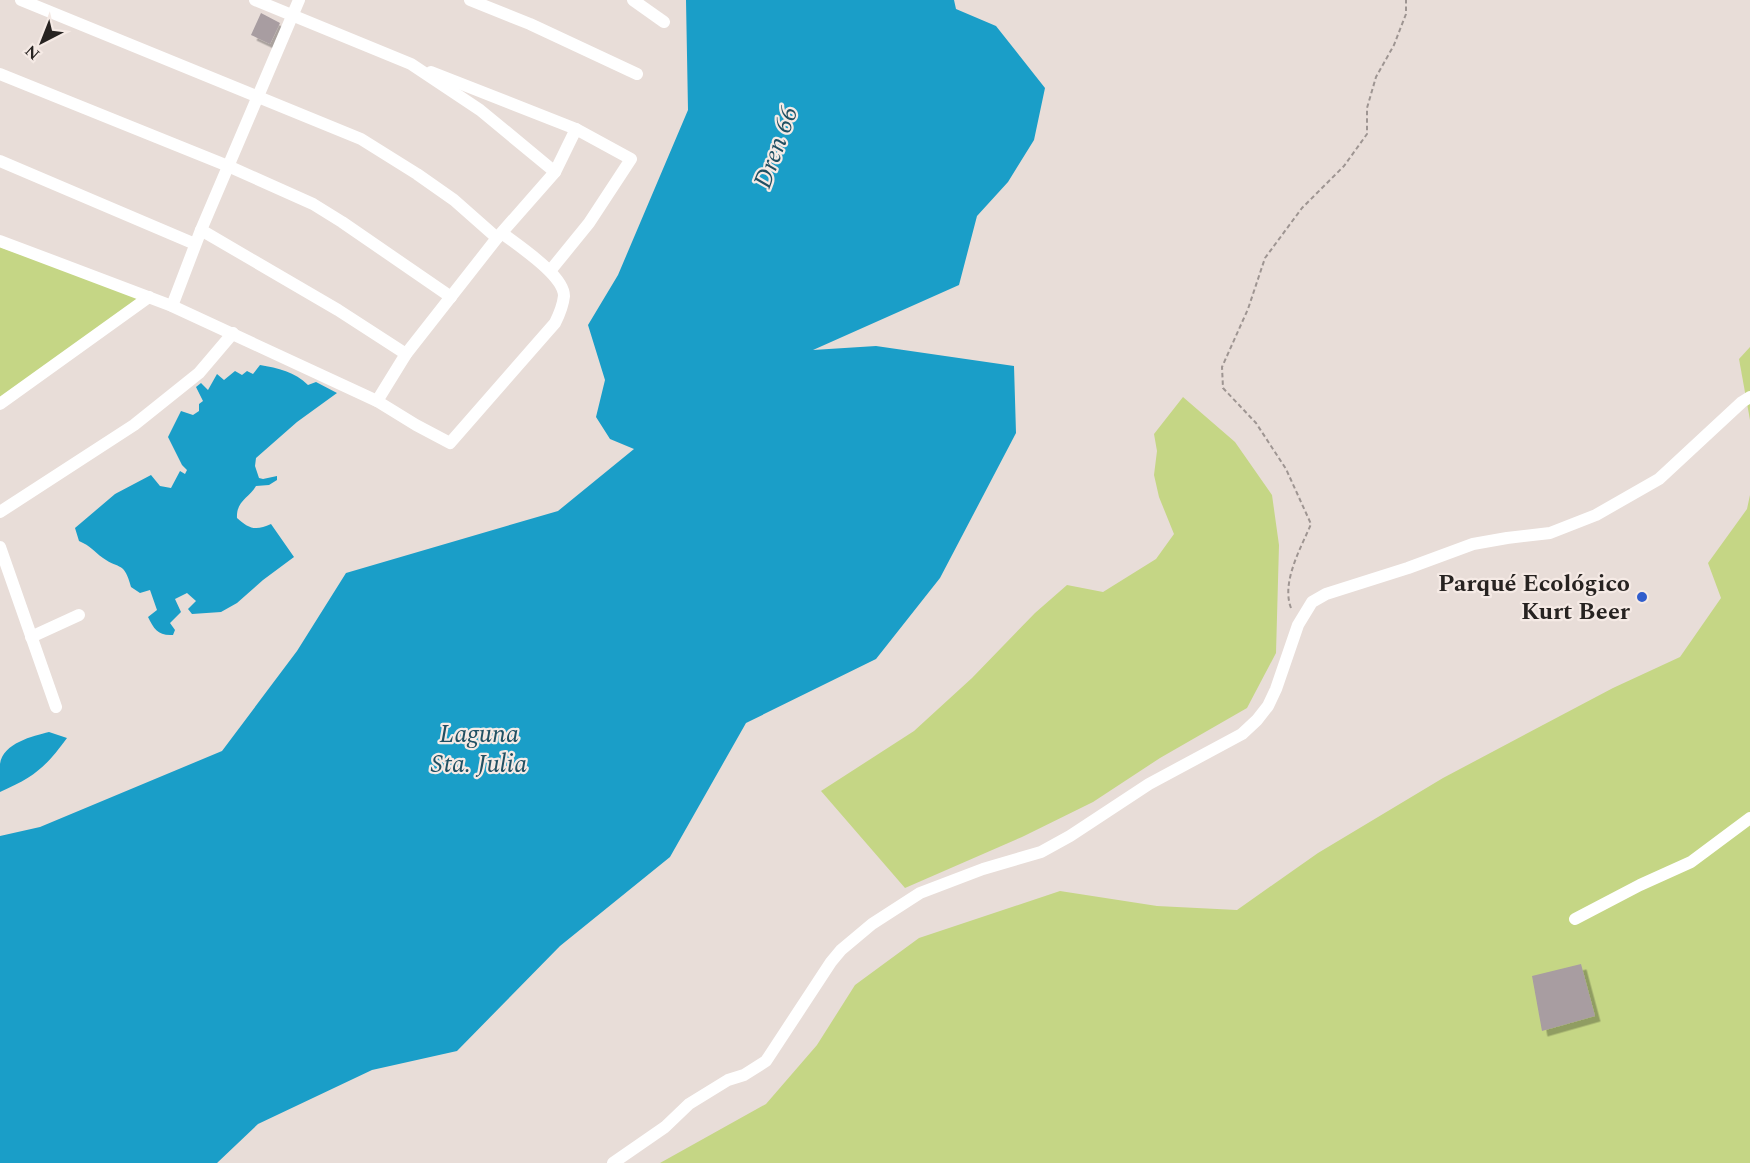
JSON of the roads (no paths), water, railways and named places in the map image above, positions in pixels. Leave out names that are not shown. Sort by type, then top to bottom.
[{"type":"street","points":[[0,241],[172,306],[233,333],[377,401],[416,426],[450,443],[555,323],[564,294],[560,283],[550,271],[417,174],[361,139],[21,0]]},
{"type":"street","points":[[255,0],[576,129],[631,159],[589,223],[550,271]]},
{"type":"street","points":[[172,306],[195,244],[299,0]]},
{"type":"street","points":[[470,0],[530,24],[637,74]]},
{"type":"street","points":[[633,0],[664,22]]},
{"type":"street","points":[[411,64],[480,110],[555,172]]},
{"type":"street","points":[[0,74],[228,166],[312,204],[451,297]]},
{"type":"street","points":[[377,401],[406,354],[499,235],[555,172],[576,129]]},
{"type":"street","points":[[0,161],[195,244]]},
{"type":"street","points":[[201,230],[338,310],[406,354]]},
{"type":"street","points":[[0,404],[149,297]]},
{"type":"street","points":[[0,512],[134,425],[199,373],[233,333]]},
{"type":"street","points":[[614,1163],[665,1127],[689,1104],[728,1080],[744,1075],[766,1061],[831,962],[841,950],[872,924],[920,893],[983,869],[1041,852],[1159,779],[1242,734],[1268,706],[1298,625],[1312,602],[1326,594],[1473,544],[1550,533],[1596,515],[1659,479],[1686,456],[1719,422],[1750,397]]},
{"type":"street","points":[[0,547],[56,707]]},
{"type":"street","points":[[31,637],[79,615]]},
{"type":"street","points":[[1575,919],[1640,885],[1691,862],[1750,818]]},
{"type":"water","name":"Laguna Sta. Julia","points":[[686,0],[954,0],[956,9],[996,26],[1045,88],[1034,140],[1008,182],[977,216],[959,285],[813,350],[876,346],[1014,366],[1016,433],[940,578],[876,659],[746,723],[670,857],[560,946],[457,1051],[372,1070],[258,1124],[217,1163],[0,1163],[0,836],[40,827],[222,751],[297,651],[346,573],[558,511],[634,449],[610,439],[596,417],[605,380],[588,325],[618,275],[688,110]]},
{"type":"water","points":[[260,365],[286,371],[308,385],[316,382],[337,393],[297,422],[256,458],[255,466],[259,478],[277,476],[277,480],[269,485],[256,486],[237,512],[237,518],[249,527],[261,528],[271,524],[294,557],[237,603],[221,612],[192,614],[188,609],[196,601],[187,593],[175,599],[181,612],[170,623],[175,630],[173,635],[160,633],[148,617],[157,610],[150,590],[140,593],[131,587],[124,570],[79,541],[75,528],[115,494],[151,475],[160,486],[171,488],[180,471],[185,474],[187,470],[182,465],[168,437],[181,411],[193,415],[199,411],[199,404],[203,401],[196,387],[201,383],[208,390],[217,374],[224,380],[235,371],[242,375],[247,371],[253,374]]},
{"type":"water","points":[[49,732],[67,738],[38,771],[0,792],[2,757],[20,742]]},
{"type":"place","name":"Parqué Ecológico Kurt Beer","points":[[1642,597]]},
{"type":"water label","name":"Dren 66","points":[[775,147]]}]
